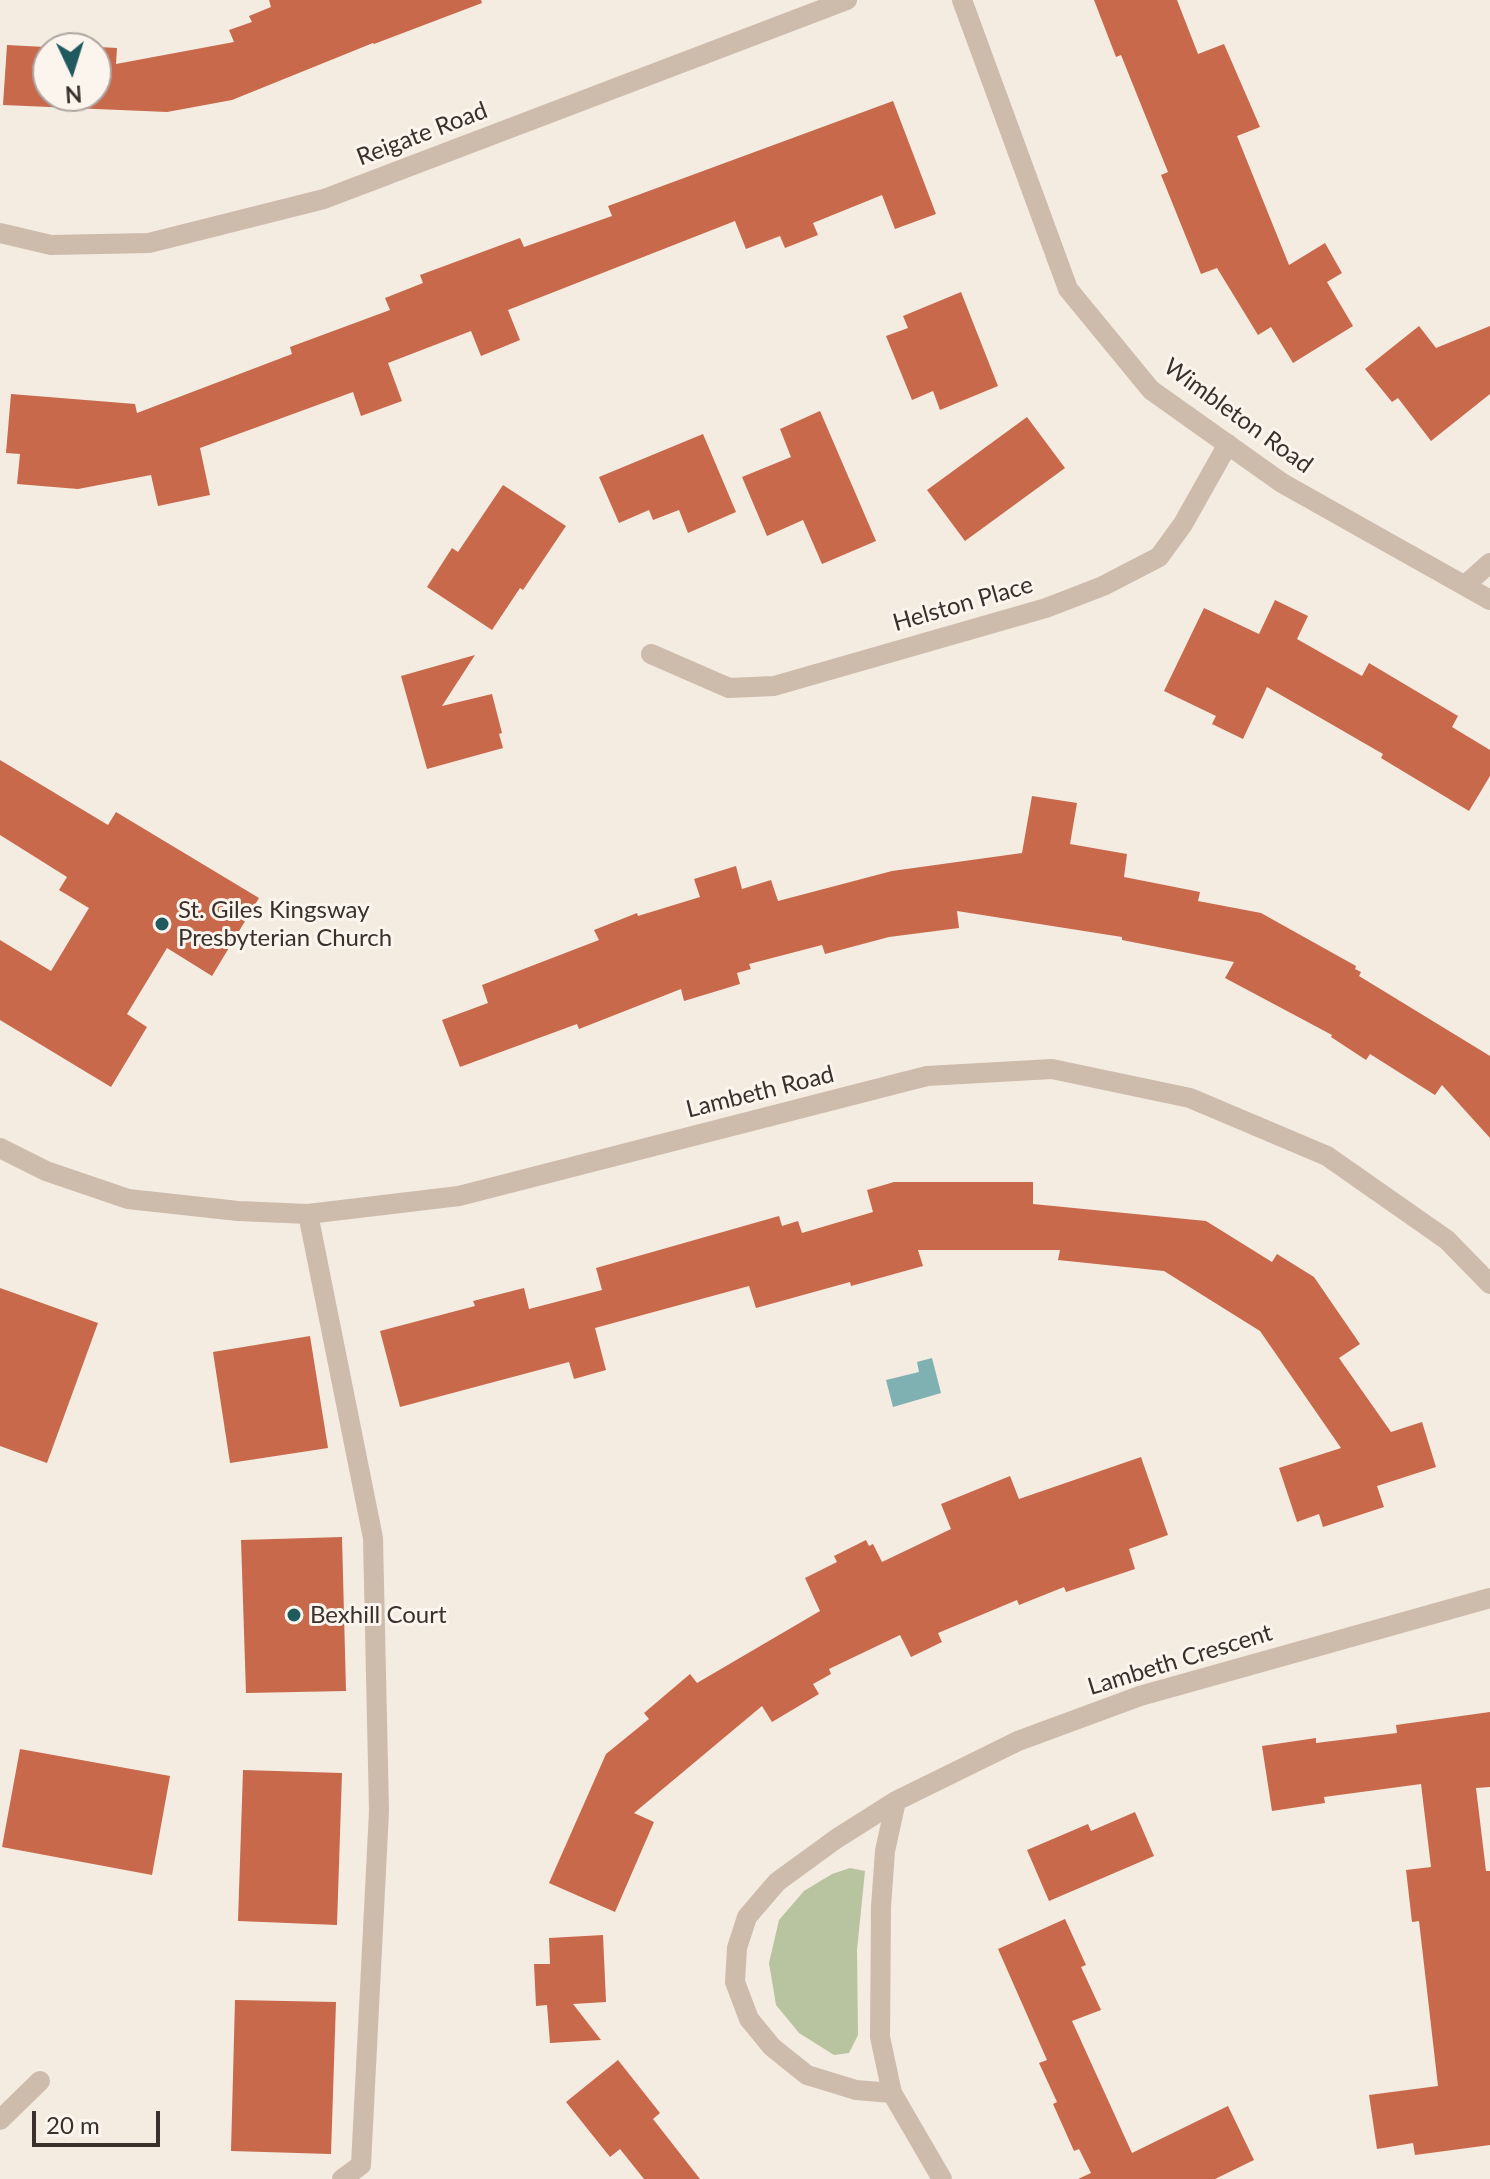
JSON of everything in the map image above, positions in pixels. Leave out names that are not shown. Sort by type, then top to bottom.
[{"type":"street","name":"Reigate Road","points":[[0,233],[51,245],[149,243],[324,199],[847,0]]},
{"type":"street","name":"Wimbleton Road","points":[[962,0],[1068,289],[1151,390],[1282,483],[1490,600]]},
{"type":"street","name":"Helston Place","points":[[651,654],[729,688],[774,686],[1046,608],[1103,586],[1159,557],[1183,524],[1228,444]]},
{"type":"street","points":[[1465,585],[1490,563]]},
{"type":"street","name":"Lambeth Road","points":[[0,1148],[46,1171],[128,1199],[238,1211],[308,1214],[459,1196],[927,1076],[1052,1069],[1190,1098],[1327,1156],[1447,1240],[1490,1284]]},
{"type":"street","points":[[308,1214],[373,1538],[379,1811],[361,2165],[342,2179]]},
{"type":"street","name":"Lambeth Crescent","points":[[892,2093],[856,2090],[807,2075],[772,2047],[749,2019],[735,1982],[737,1948],[747,1917],[777,1882],[896,1801],[1018,1741],[1140,1696],[1490,1598]]},
{"type":"street","points":[[896,1801],[884,1865],[880,2037],[892,2093],[942,2179]]},
{"type":"street","points":[[0,2120],[40,2081]]},
{"type":"green space","points":[[850,1868],[865,1871],[857,1950],[858,2035],[849,2053],[834,2055],[799,2033],[776,2005],[769,1963],[779,1920],[804,1891],[832,1874]]},
{"type":"water","points":[[932,1358],[941,1393],[893,1407],[886,1380],[919,1372],[917,1362]]},
{"type":"building","points":[[269,0],[481,0],[482,3],[232,100],[167,112],[112,110],[112,48],[117,48],[116,64],[234,42],[229,30],[252,22],[249,16],[271,7]]},
{"type":"building","points":[[1094,0],[1177,0],[1198,54],[1224,44],[1260,127],[1237,136],[1289,265],[1325,243],[1342,273],[1327,282],[1353,326],[1293,363],[1271,327],[1258,335],[1217,268],[1201,274],[1161,175],[1168,172],[1121,55],[1116,57]]},
{"type":"building","points":[[7,45],[32,46],[32,106],[3,105]]},
{"type":"building","points":[[893,101],[936,214],[895,229],[882,195],[813,223],[818,235],[785,248],[780,236],[746,249],[735,221],[508,310],[520,340],[481,356],[471,331],[388,363],[402,401],[361,416],[353,392],[200,448],[210,495],[158,506],[151,475],[78,489],[17,484],[20,454],[6,453],[11,394],[135,404],[137,413],[292,354],[290,347],[390,310],[385,298],[423,283],[420,275],[520,238],[524,247],[612,216],[608,206]]},
{"type":"building","points":[[961,292],[998,386],[940,410],[933,391],[912,400],[886,336],[908,328],[903,316]]},
{"type":"building","points":[[1419,326],[1436,348],[1490,326],[1490,394],[1431,441],[1398,398],[1392,402],[1365,369]]},
{"type":"building","points":[[820,411],[876,541],[822,564],[803,520],[767,536],[742,477],[791,457],[780,429]]},
{"type":"building","points":[[1027,417],[1065,468],[965,541],[927,490]]},
{"type":"building","points":[[703,434],[736,512],[688,533],[679,510],[653,520],[649,510],[619,523],[599,477]]},
{"type":"building","points":[[503,485],[566,526],[492,630],[427,587],[452,548],[458,552]]},
{"type":"building","points":[[1275,600],[1308,616],[1297,639],[1362,676],[1369,663],[1458,716],[1452,727],[1490,750],[1490,776],[1469,811],[1381,758],[1383,754],[1267,687],[1243,739],[1212,724],[1216,716],[1164,691],[1204,608],[1259,634]]},
{"type":"building","points":[[475,655],[442,706],[492,694],[503,748],[427,769],[401,676]]},
{"type":"building","name":"St. Giles Kingsway Presbyterian Church","points":[[0,760],[108,825],[116,812],[259,898],[212,976],[167,948],[127,1014],[147,1027],[111,1087],[0,1020],[0,940],[51,971],[89,908],[59,890],[67,877],[0,835]]},
{"type":"building","points":[[1032,796],[1077,803],[1070,844],[1127,854],[1124,877],[1200,892],[1198,901],[1261,913],[1356,966],[1355,969],[1361,972],[1359,976],[1490,1056],[1490,1138],[1442,1085],[1435,1095],[1370,1054],[1366,1060],[1332,1035],[1225,978],[1234,962],[1122,940],[1122,937],[957,911],[959,928],[889,937],[825,954],[822,945],[749,964],[751,969],[737,973],[740,984],[684,1001],[681,989],[579,1029],[577,1024],[460,1067],[442,1020],[488,1003],[482,985],[599,940],[594,930],[637,913],[638,916],[700,897],[694,879],[736,866],[742,889],[771,880],[778,901],[892,871],[1022,853]]},
{"type":"building","points":[[894,1182],[1033,1182],[1033,1204],[1206,1221],[1272,1262],[1277,1254],[1314,1277],[1360,1344],[1339,1358],[1391,1432],[1422,1422],[1436,1467],[1377,1486],[1384,1507],[1323,1527],[1319,1514],[1297,1522],[1279,1468],[1341,1448],[1260,1331],[1164,1271],[1058,1260],[1060,1250],[918,1250],[923,1266],[756,1308],[749,1286],[595,1328],[606,1370],[574,1379],[569,1362],[400,1407],[380,1331],[475,1306],[473,1301],[524,1288],[529,1309],[602,1290],[596,1268],[779,1216],[782,1226],[798,1221],[802,1233],[873,1212],[867,1190]]},
{"type":"building","points":[[0,1288],[98,1323],[47,1463],[0,1446]]},
{"type":"building","points":[[310,1336],[328,1448],[230,1463],[213,1352]]},
{"type":"building","points":[[1141,1457],[1168,1535],[1129,1549],[1135,1569],[1066,1592],[1064,1587],[1019,1605],[1017,1600],[938,1633],[942,1642],[911,1657],[900,1635],[829,1669],[831,1674],[813,1684],[819,1694],[772,1722],[762,1706],[634,1813],[654,1822],[615,1912],[549,1883],[606,1754],[649,1719],[644,1713],[690,1674],[697,1683],[820,1611],[805,1578],[837,1562],[834,1556],[866,1540],[869,1546],[873,1544],[882,1562],[951,1529],[941,1504],[1010,1476],[1019,1499]]},
{"type":"building","name":"Bexhill Court","points":[[342,1537],[346,1691],[246,1693],[241,1540]]},
{"type":"building","points":[[1490,1712],[1490,1787],[1476,1788],[1486,1871],[1490,1871],[1490,2145],[1415,2155],[1413,2143],[1377,2149],[1369,2095],[1438,2086],[1419,1921],[1412,1922],[1406,1870],[1431,1867],[1421,1784],[1324,1797],[1325,1803],[1272,1811],[1262,1746],[1316,1738],[1316,1743],[1397,1733],[1396,1725]]},
{"type":"building","points":[[20,1749],[170,1776],[152,1875],[2,1847]]},
{"type":"building","points":[[243,1770],[342,1773],[337,1925],[238,1921]]},
{"type":"building","points":[[1135,1812],[1154,1856],[1049,1901],[1027,1850],[1088,1824],[1091,1831]]},
{"type":"building","points":[[1065,1919],[1086,1965],[1081,1967],[1101,2010],[1072,2021],[1132,2153],[1228,2106],[1254,2160],[1215,2179],[1078,2179],[1091,2173],[1079,2149],[1074,2151],[1053,2104],[1057,2102],[1039,2063],[1047,2060],[998,1949]]},
{"type":"building","points":[[603,1935],[606,2002],[573,2004],[601,2040],[550,2043],[547,2005],[536,2006],[534,1964],[550,1964],[549,1938]]},
{"type":"building","points":[[235,2000],[336,2002],[331,2154],[231,2151]]},
{"type":"building","points":[[618,2060],[660,2113],[653,2119],[700,2179],[644,2179],[620,2149],[610,2157],[566,2102]]},
{"type":"place","name":"St. Giles Kingsway Presbyterian Church","points":[[162,924]]},
{"type":"place","name":"Bexhill Court","points":[[294,1615]]}]
